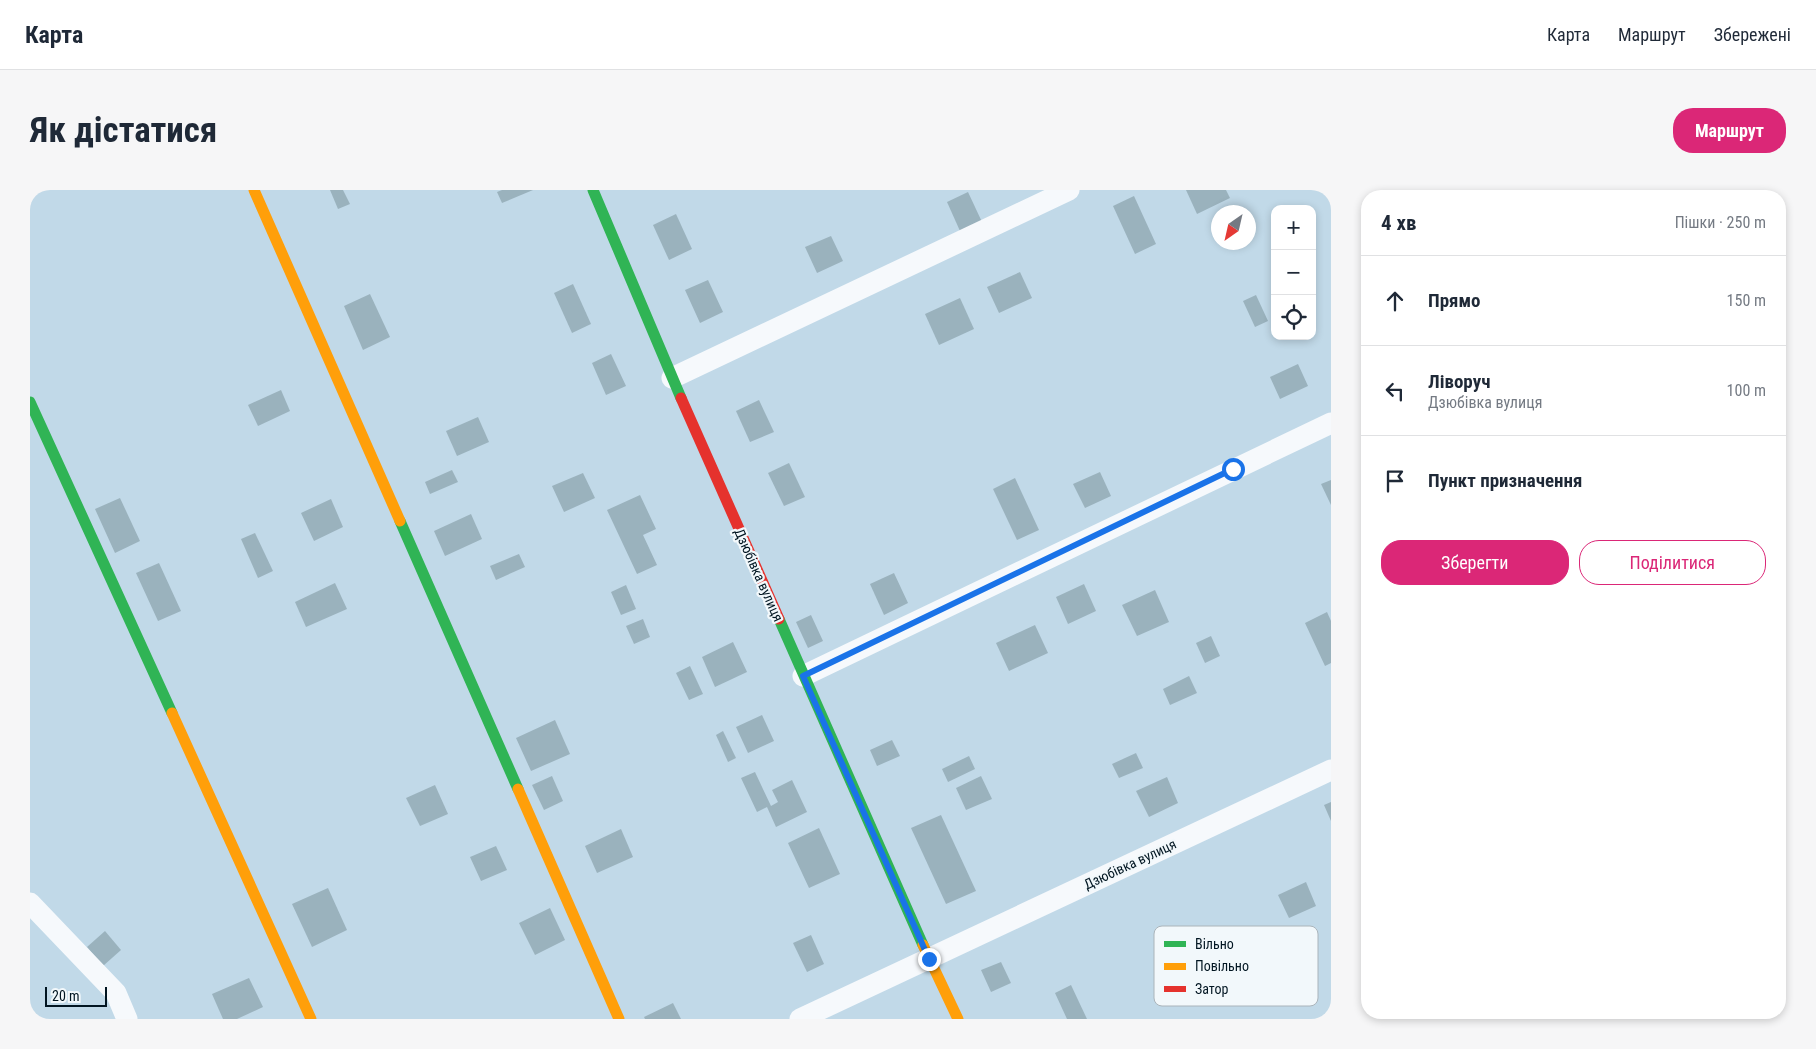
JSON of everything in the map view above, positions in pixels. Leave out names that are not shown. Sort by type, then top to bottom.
[{"type":"street","points":[[254,190],[619,1019]]},
{"type":"street","name":"Дзюбівка вулиця","points":[[593,190],[672,378],[803,676],[929,959],[958,1019]]},
{"type":"street","points":[[672,378],[1069,190]]},
{"type":"street","points":[[30,402],[311,1019]]},
{"type":"street","points":[[803,676],[1331,423]]},
{"type":"street","name":"Дзюбівка вулиця","points":[[929,959],[1331,770]]},
{"type":"street","points":[[30,903],[116,993],[127,1019]]},
{"type":"street","points":[[800,1019],[929,959]]},
{"type":"building","points":[[330,190],[343,190],[350,204],[338,209]]},
{"type":"building","points":[[502,190],[533,190],[502,203],[497,192]]},
{"type":"building","points":[[1186,190],[1226,190],[1230,198],[1216,205],[1211,205],[1211,207],[1197,214]]},
{"type":"building","points":[[968,192],[982,222],[960,231],[947,202]]},
{"type":"building","points":[[1134,196],[1156,244],[1135,254],[1113,206]]},
{"type":"building","points":[[676,214],[692,249],[669,260],[653,225]]},
{"type":"building","points":[[831,236],[843,261],[817,273],[805,247]]},
{"type":"building","points":[[1020,272],[1032,298],[999,313],[987,287]]},
{"type":"building","points":[[708,280],[723,312],[700,323],[685,290]]},
{"type":"building","points":[[573,284],[591,324],[572,333],[554,293]]},
{"type":"building","points":[[370,294],[390,337],[363,350],[344,306]]},
{"type":"building","points":[[1256,295],[1268,321],[1255,327],[1243,301]]},
{"type":"building","points":[[960,298],[974,329],[939,345],[925,314]]},
{"type":"building","points":[[611,354],[626,386],[606,395],[592,363]]},
{"type":"building","points":[[1298,364],[1308,386],[1280,399],[1270,377]]},
{"type":"building","points":[[281,390],[290,411],[258,426],[248,405]]},
{"type":"building","points":[[759,400],[774,432],[750,442],[736,411]]},
{"type":"building","points":[[478,417],[489,442],[457,456],[446,431]]},
{"type":"building","points":[[789,463],[805,497],[784,506],[768,473]]},
{"type":"building","points":[[452,470],[458,482],[430,494],[425,482]]},
{"type":"building","points":[[1100,472],[1111,496],[1085,508],[1073,484]]},
{"type":"building","points":[[583,473],[595,498],[564,512],[552,486]]},
{"type":"building","points":[[1015,478],[1039,530],[1017,540],[993,489]]},
{"type":"building","points":[[1331,480],[1331,505],[1321,484]]},
{"type":"building","points":[[640,495],[656,529],[643,535],[657,565],[637,574],[607,510]]},
{"type":"building","points":[[120,498],[140,541],[115,553],[95,509]]},
{"type":"building","points":[[331,499],[343,527],[314,541],[301,513]]},
{"type":"building","points":[[471,514],[482,539],[445,556],[434,531]]},
{"type":"building","points":[[255,533],[273,571],[258,578],[241,539]]},
{"type":"building","points":[[519,554],[525,567],[496,580],[490,566]]},
{"type":"building","points":[[159,563],[181,611],[158,621],[136,573]]},
{"type":"building","points":[[894,573],[908,603],[884,615],[870,584]]},
{"type":"building","points":[[335,583],[347,609],[306,627],[295,602]]},
{"type":"building","points":[[1084,584],[1096,611],[1068,624],[1056,597]]},
{"type":"building","points":[[626,585],[636,609],[621,615],[611,592]]},
{"type":"building","points":[[1155,590],[1169,622],[1137,636],[1122,605]]},
{"type":"building","points":[[1327,612],[1331,621],[1331,663],[1325,666],[1305,623]]},
{"type":"building","points":[[811,615],[823,641],[808,648],[796,622]]},
{"type":"building","points":[[643,619],[650,637],[634,644],[626,626]]},
{"type":"building","points":[[1035,625],[1048,653],[1009,671],[996,643]]},
{"type":"building","points":[[1211,636],[1220,656],[1205,663],[1196,643]]},
{"type":"building","points":[[733,642],[747,672],[715,687],[702,657]]},
{"type":"building","points":[[690,666],[703,694],[689,700],[676,673]]},
{"type":"building","points":[[1189,676],[1197,693],[1170,705],[1163,689]]},
{"type":"building","points":[[762,715],[774,741],[748,753],[736,727]]},
{"type":"building","points":[[555,720],[570,754],[531,771],[516,738]]},
{"type":"building","points":[[723,731],[736,758],[728,762],[716,735]]},
{"type":"building","points":[[892,740],[900,756],[877,766],[870,750]]},
{"type":"building","points":[[1136,753],[1143,768],[1119,778],[1112,764]]},
{"type":"building","points":[[969,756],[975,769],[948,782],[942,769]]},
{"type":"building","points":[[755,772],[771,806],[778,802],[772,790],[792,780],[807,812],[776,827],[767,807],[757,812],[741,778]]},
{"type":"building","points":[[552,776],[563,801],[544,810],[532,785]]},
{"type":"building","points":[[981,776],[992,799],[966,810],[956,788]]},
{"type":"building","points":[[1167,777],[1178,803],[1149,817],[1136,791]]},
{"type":"building","points":[[435,785],[448,814],[420,826],[406,798]]},
{"type":"building","points":[[1331,802],[1331,821],[1324,805]]},
{"type":"building","points":[[941,815],[976,891],[946,904],[911,828]]},
{"type":"building","points":[[819,828],[840,874],[809,888],[788,843]]},
{"type":"building","points":[[621,829],[633,857],[597,873],[585,846]]},
{"type":"building","points":[[496,846],[507,870],[481,881],[470,857]]},
{"type":"building","points":[[1306,882],[1316,906],[1289,918],[1278,895]]},
{"type":"building","points":[[328,888],[347,930],[312,947],[292,904]]},
{"type":"building","points":[[550,908],[565,940],[535,955],[519,923]]},
{"type":"building","points":[[105,931],[121,950],[103,966],[87,947]]},
{"type":"building","points":[[811,935],[824,964],[807,972],[793,943]]},
{"type":"building","points":[[1001,962],[1011,983],[991,992],[981,970]]},
{"type":"building","points":[[249,978],[263,1007],[237,1019],[223,1019],[212,994]]},
{"type":"building","points":[[1071,985],[1087,1019],[1067,1019],[1055,993]]},
{"type":"building","points":[[673,1003],[681,1019],[645,1019],[644,1017]]},
{"type":"traffic: fast","points":[[593,190],[681,398]]},
{"type":"traffic: fast","points":[[30,402],[172,713]]},
{"type":"traffic: fast","points":[[400,521],[518,789]]},
{"type":"traffic: fast","points":[[779,619],[923,945]]},
{"type":"traffic: slow","points":[[254,190],[400,521]]},
{"type":"traffic: slow","points":[[172,713],[311,1019]]},
{"type":"traffic: slow","points":[[518,789],[619,1019]]},
{"type":"traffic: slow","points":[[923,945],[958,1019]]},
{"type":"traffic: jam","points":[[681,398],[779,619]]},
{"type":"route","points":[[929,959],[803,676],[1233,469]]}]
